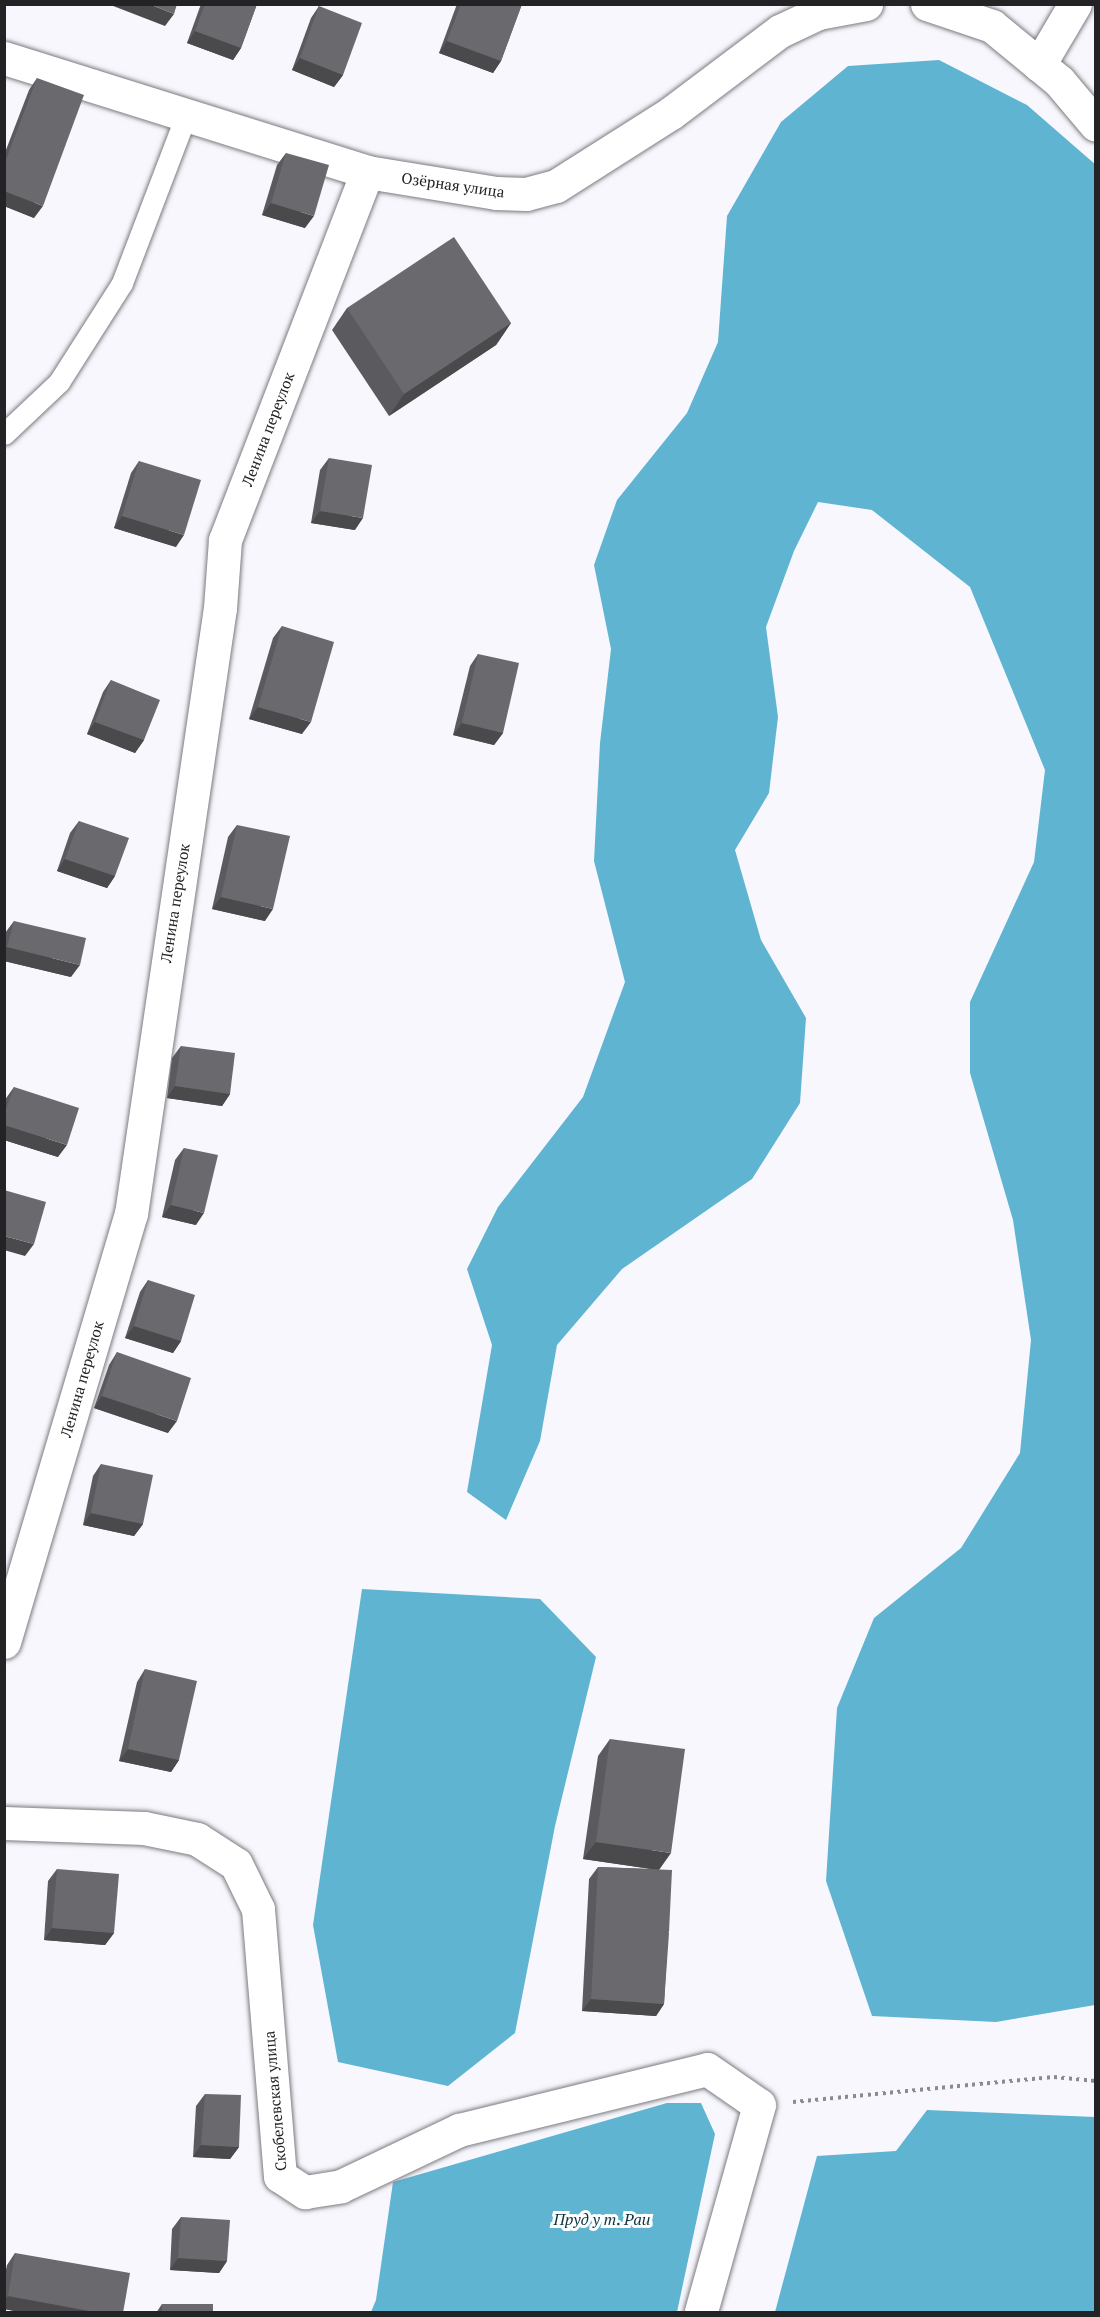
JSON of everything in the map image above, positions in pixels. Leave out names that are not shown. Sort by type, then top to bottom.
[{"type":"street","name":"Озёрная улица","points":[[4,58],[367,172],[496,193],[526,194],[556,186],[671,113],[780,31],[818,13],[866,4]]},
{"type":"street","points":[[927,4],[992,26],[1059,81],[1095,124]]},
{"type":"street","points":[[1039,65],[1075,4]]},
{"type":"street","name":"Ленина переулок","points":[[4,1642],[131,1214],[220,608],[225,540],[367,172]]},
{"type":"street","name":"Скобелевская улица","points":[[4,1823],[144,1828],[197,1839],[236,1864],[258,1909],[280,2176],[305,2192],[341,2186],[459,2130],[707,2069],[759,2105]]},
{"type":"street","points":[[701,2313],[759,2105]]},
{"type":"lane","points":[[4,434],[59,382],[122,283],[186,116]]},
{"type":"path","points":[[759,2105],[1054,2077],[1095,2081]]},
{"type":"water","points":[[939,60],[1027,105],[1096,165],[1095,2005],[996,2022],[872,2016],[826,1881],[837,1708],[874,1618],[961,1548],[1020,1453],[1031,1340],[1013,1220],[970,1073],[970,1002],[1034,862],[1045,770],[970,587],[872,510],[818,502],[794,551],[766,627],[778,717],[769,793],[735,850],[761,940],[806,1018],[800,1103],[752,1179],[622,1269],[557,1345],[540,1441],[506,1520],[467,1492],[492,1345],[467,1269],[498,1207],[583,1097],[625,982],[594,861],[600,743],[611,649],[594,565],[617,500],[687,413],[718,342],[727,216],[781,122],[848,66]]},
{"type":"water","points":[[362,1589],[540,1599],[596,1657],[555,1826],[515,2033],[448,2086],[338,2062],[313,1925]]},
{"type":"water","name":"Пруд у т. Раи","points":[[667,2103],[701,2103],[715,2134],[677,2312],[371,2312],[376,2300],[393,2182]]},
{"type":"water","points":[[927,2110],[1095,2117],[1095,2312],[775,2312],[817,2156],[896,2151]]},
{"type":"building","points":[[149,4],[177,4],[174,14]]},
{"type":"building","points":[[205,4],[257,4],[241,48],[195,31]]},
{"type":"building","points":[[461,4],[522,4],[501,61],[447,41]]},
{"type":"building","points":[[319,6],[362,23],[343,75],[300,58]]},
{"type":"building","points":[[37,78],[84,95],[43,206],[4,191],[4,165]]},
{"type":"building","points":[[286,153],[329,165],[314,216],[271,203]]},
{"type":"building","points":[[454,237],[511,323],[404,394],[347,308]]},
{"type":"building","points":[[329,458],[372,465],[363,518],[320,511]]},
{"type":"building","points":[[139,461],[201,480],[184,535],[122,516]]},
{"type":"building","points":[[282,626],[334,642],[311,722],[258,707]]},
{"type":"building","points":[[478,654],[519,663],[503,733],[462,723]]},
{"type":"building","points":[[111,680],[160,700],[144,740],[95,722]]},
{"type":"building","points":[[79,821],[129,838],[115,876],[65,859]]},
{"type":"building","points":[[237,825],[290,836],[273,909],[221,897]]},
{"type":"building","points":[[14,921],[86,938],[80,965],[7,947]]},
{"type":"building","points":[[181,1046],[235,1053],[230,1094],[175,1086]]},
{"type":"building","points":[[14,1087],[79,1108],[67,1145],[4,1125],[4,1115]]},
{"type":"building","points":[[184,1148],[218,1155],[204,1213],[171,1205]]},
{"type":"building","points":[[4,1190],[46,1202],[34,1244],[4,1236]]},
{"type":"building","points":[[148,1280],[195,1295],[181,1341],[134,1326]]},
{"type":"building","points":[[117,1352],[191,1378],[177,1421],[102,1396]]},
{"type":"building","points":[[101,1464],[153,1475],[143,1524],[91,1513]]},
{"type":"building","points":[[145,1669],[197,1681],[179,1760],[128,1749]]},
{"type":"building","points":[[610,1739],[685,1749],[671,1853],[596,1842]]},
{"type":"building","points":[[598,1867],[672,1870],[669,1932],[663,1933],[669,1933],[664,2004],[591,1999]]},
{"type":"building","points":[[57,1869],[119,1874],[114,1933],[52,1928]]},
{"type":"building","points":[[205,2094],[241,2095],[239,2147],[201,2145]]},
{"type":"building","points":[[181,2217],[230,2220],[227,2261],[178,2258]]},
{"type":"building","points":[[15,2253],[130,2273],[123,2313],[100,2313],[8,2296]]},
{"type":"building","points":[[162,2304],[213,2304],[213,2313],[162,2313]]}]
